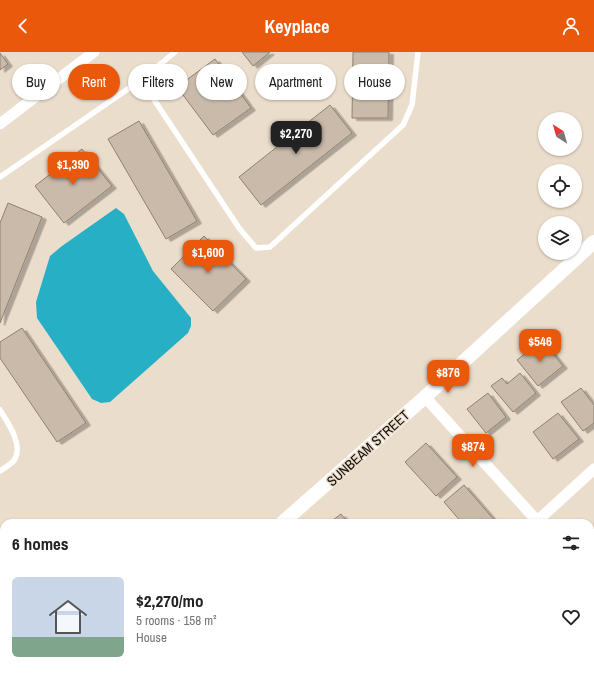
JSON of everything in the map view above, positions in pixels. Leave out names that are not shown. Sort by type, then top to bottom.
[{"type":"street","points":[[0,124],[94,52]]},
{"type":"street","name":"SUNBEAM STREET","points":[[287,519],[425,397],[594,242]]},
{"type":"street","points":[[425,397],[534,519]]},
{"type":"street","points":[[540,519],[594,469]]},
{"type":"lane","points":[[160,64],[175,52]]},
{"type":"lane","points":[[154,100],[239,228],[256,248],[270,247],[403,125],[412,105],[418,52]]},
{"type":"lane","points":[[0,177],[128,89]]},
{"type":"lane","points":[[0,410],[11,429],[18,448],[14,460],[0,471]]},
{"type":"water","points":[[116,208],[124,214],[153,271],[191,318],[191,326],[188,333],[110,402],[101,403],[92,399],[37,318],[36,302],[50,256]]},
{"type":"building","points":[[242,52],[270,52],[255,64],[253,66]]},
{"type":"building","points":[[353,52],[389,52],[389,64],[353,64]]},
{"type":"building","points":[[0,53],[8,64],[0,70]]},
{"type":"building","points":[[215,59],[219,64],[208,64]]},
{"type":"building","points":[[196,73],[196,100],[245,100],[251,108],[213,135],[187,100],[188,100],[188,79]]},
{"type":"building","points":[[352,100],[388,100],[388,118],[352,118]]},
{"type":"building","points":[[330,105],[352,133],[261,205],[239,177]]},
{"type":"building","points":[[139,121],[197,221],[166,239],[108,139]]},
{"type":"building","points":[[82,149],[112,186],[64,223],[35,186]]},
{"type":"building","points":[[8,203],[42,217],[0,323],[0,223]]},
{"type":"building","points":[[204,236],[246,279],[213,311],[171,269]]},
{"type":"building","points":[[22,328],[86,423],[57,442],[0,358],[0,342]]},
{"type":"building","points":[[542,340],[563,366],[538,386],[517,360]]},
{"type":"building","points":[[520,373],[536,393],[513,412],[491,386],[502,378],[507,384]]},
{"type":"building","points":[[581,388],[594,405],[594,423],[583,431],[561,402]]},
{"type":"building","points":[[488,393],[506,417],[486,433],[467,409]]},
{"type":"building","points":[[558,413],[579,439],[553,459],[533,432]]},
{"type":"building","points":[[426,443],[457,477],[436,496],[405,462]]},
{"type":"building","points":[[464,485],[493,519],[459,519],[444,502]]},
{"type":"building","points":[[341,514],[345,519],[334,519]]}]
